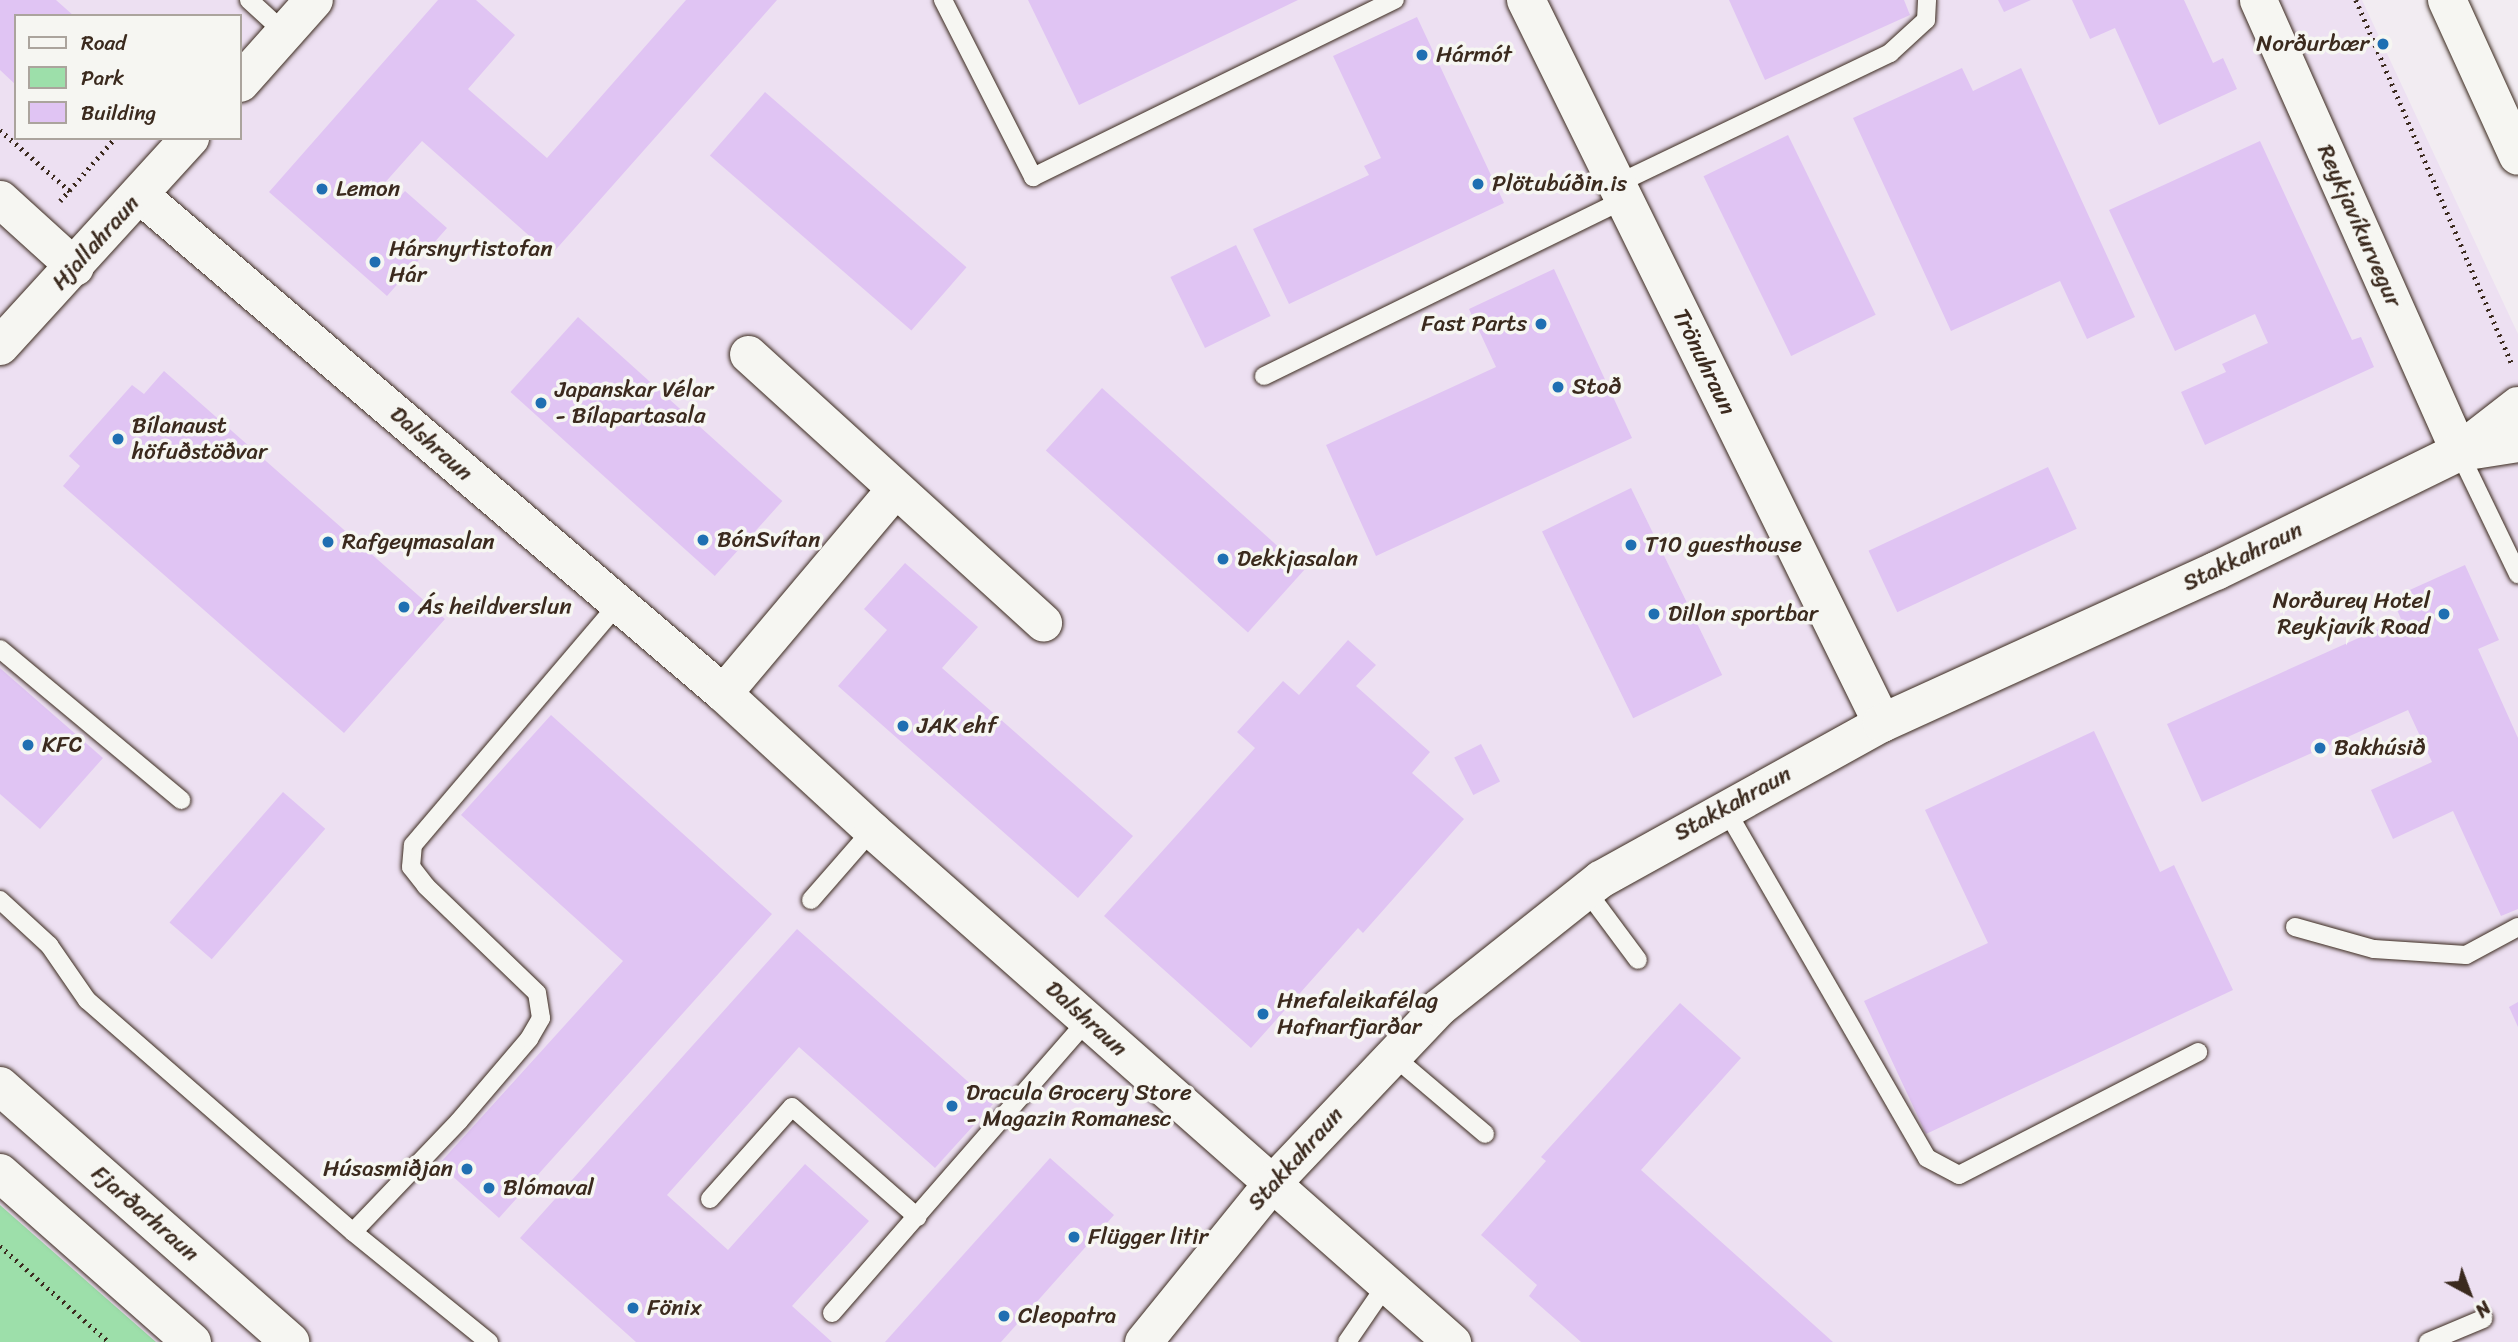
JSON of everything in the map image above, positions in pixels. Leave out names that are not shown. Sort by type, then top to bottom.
[{"type":"street","points":[[242,81],[314,0]]},
{"type":"street","name":"Trönuhraun","points":[[1526,0],[1882,723]]},
{"type":"street","name":"Reykjavíkurvegur","points":[[2258,0],[2459,453]]},
{"type":"street","points":[[2447,0],[2518,156]]},
{"type":"street","name":"Hjallahraun","points":[[0,346],[188,140]]},
{"type":"street","name":"Dalshraun","points":[[140,195],[723,693],[872,830],[1452,1342]]},
{"type":"street","points":[[0,199],[75,267]]},
{"type":"street","points":[[748,354],[1043,622]]},
{"type":"street","name":"Stakkahraun","points":[[1143,1342],[1271,1184],[1439,1007],[1600,879],[1882,723],[2203,577],[2459,453],[2518,406]]},
{"type":"street","name":"Stakkahraun","points":[[2459,453],[2518,443]]},
{"type":"street","points":[[723,693],[895,489]]},
{"type":"street","name":"Fjarðarhraun","points":[[0,1086],[290,1342]]},
{"type":"street","points":[[0,1172],[192,1342]]},
{"type":"lane","points":[[249,0],[285,33]]},
{"type":"lane","points":[[943,0],[1033,177],[1395,0]]},
{"type":"lane","points":[[1264,376],[1890,53],[1926,20],[1927,0]]},
{"type":"lane","points":[[2459,453],[2518,574]]},
{"type":"lane","points":[[353,1232],[459,1121],[529,1040],[541,1018],[537,993],[426,886],[411,867],[414,845],[618,604]]},
{"type":"lane","points":[[0,649],[181,800]]},
{"type":"lane","points":[[1725,808],[1927,1158],[1959,1175],[2198,1052]]},
{"type":"lane","points":[[811,900],[872,830]]},
{"type":"lane","points":[[1586,890],[1638,960]]},
{"type":"lane","points":[[0,900],[49,945],[86,1000],[353,1232],[489,1342]]},
{"type":"lane","points":[[2295,927],[2374,949],[2466,955],[2518,927]]},
{"type":"lane","points":[[832,1313],[1088,1020]]},
{"type":"lane","points":[[1392,1055],[1485,1134]]},
{"type":"lane","points":[[710,1199],[792,1107],[917,1217]]},
{"type":"lane","points":[[1347,1342],[1386,1285]]},
{"type":"lane","points":[[2428,1342],[2483,1319]]},
{"type":"path","points":[[2356,0],[2518,379]]},
{"type":"path","points":[[0,130],[70,191]]},
{"type":"path","points":[[1,1249],[109,1342]]},
{"type":"shaded area","points":[[0,0],[2362,0],[2518,334],[2518,1342],[0,1342]]},
{"type":"green space","points":[[0,1205],[156,1342],[0,1342]]},
{"type":"building","points":[[0,0],[56,0],[72,14],[14,14],[14,83],[0,70]]},
{"type":"building","points":[[438,0],[476,0],[515,35],[468,89],[547,158],[686,0],[777,0],[551,255],[422,141],[382,186],[397,200],[405,191],[447,228],[387,296],[269,192]]},
{"type":"building","points":[[1028,0],[1298,0],[1079,105]]},
{"type":"building","points":[[1729,0],[1904,0],[1910,15],[1765,80]]},
{"type":"building","points":[[1998,0],[2031,0],[2004,12]]},
{"type":"building","points":[[2072,0],[2184,0],[2213,63],[2223,58],[2237,89],[2159,125],[2115,28],[2090,39]]},
{"type":"building","points":[[1417,17],[1504,203],[1289,304],[1253,229],[1369,175],[1364,166],[1381,158],[1333,56]]},
{"type":"building","points":[[1962,68],[1973,91],[2021,68],[2135,317],[2087,339],[2060,281],[1951,331],[1853,118]]},
{"type":"building","points":[[765,92],[967,267],[911,331],[710,155]]},
{"type":"building","points":[[1788,135],[1876,315],[1791,356],[1704,176]]},
{"type":"building","points":[[2260,141],[2352,340],[2361,337],[2374,367],[2205,445],[2181,392],[2226,372],[2222,364],[2268,343],[2255,314],[2175,351],[2109,210]]},
{"type":"building","points":[[1236,245],[1271,316],[1205,348],[1170,277]]},
{"type":"building","points":[[1554,269],[1632,438],[1376,556],[1326,445],[1496,367],[1469,309]]},
{"type":"building","points":[[578,317],[782,501],[715,576],[510,392]]},
{"type":"building","points":[[164,371],[445,619],[344,733],[63,486],[80,466],[69,456],[132,385],[144,394]]},
{"type":"building","points":[[1102,388],[1304,570],[1248,632],[1046,450]]},
{"type":"building","points":[[2048,467],[2077,529],[1897,612],[1869,551]]},
{"type":"building","points":[[1631,488],[1722,675],[1633,718],[1542,531]]},
{"type":"building","points":[[905,563],[978,627],[942,668],[1133,836],[1078,898],[838,686],[887,630],[864,609]]},
{"type":"building","points":[[2465,565],[2499,640],[2478,649],[2518,738],[2518,909],[2501,916],[2453,811],[2393,839],[2371,790],[2432,762],[2408,710],[2202,802],[2167,724],[2401,619],[2392,598]]},
{"type":"building","points":[[1348,640],[1376,665],[1356,686],[1430,752],[1412,773],[1464,819],[1363,933],[1358,928],[1251,1048],[1104,916],[1255,748],[1237,732],[1283,681],[1299,695]]},
{"type":"building","points":[[0,668],[103,758],[40,829],[0,794]]},
{"type":"building","points":[[551,715],[772,914],[499,1218],[439,1164],[623,961],[461,815]]},
{"type":"building","points":[[2094,731],[2160,872],[2174,865],[2233,990],[1926,1134],[1864,1001],[1988,943],[1925,810]]},
{"type":"building","points":[[1481,744],[1500,781],[1473,795],[1454,758]]},
{"type":"building","points":[[283,792],[325,829],[212,959],[170,923]]},
{"type":"building","points":[[797,929],[993,1104],[935,1168],[799,1047],[667,1195],[728,1250],[805,1164],[869,1221],[792,1306],[832,1342],[636,1342],[520,1238]]},
{"type":"building","points":[[2518,1002],[2518,1027],[2509,1007]]},
{"type":"building","points":[[1680,1003],[1741,1058],[1641,1170],[1833,1342],[1581,1342],[1529,1296],[1537,1285],[1481,1235],[1546,1161],[1541,1157]]},
{"type":"building","points":[[1050,1158],[1114,1215],[1001,1342],[885,1342]]},
{"type":"place","name":"Norðurbær","points":[[2383,44]]},
{"type":"place","name":"Hármót","points":[[1422,55]]},
{"type":"place","name":"Plötubúðin.is","points":[[1478,184]]},
{"type":"place","name":"Lemon","points":[[322,189]]},
{"type":"place","name":"Hársnyrtistofan Hár","points":[[375,262]]},
{"type":"place","name":"Fast Parts","points":[[1541,324]]},
{"type":"place","name":"Stoð","points":[[1558,387]]},
{"type":"place","name":"Japanskar Vélar - Bílapartasala","points":[[541,403]]},
{"type":"place","name":"Bílanaust höfuðstöðvar","points":[[118,439]]},
{"type":"place","name":"BónSvítan","points":[[703,540]]},
{"type":"place","name":"Rafgeymasalan","points":[[328,542]]},
{"type":"place","name":"T10 guesthouse","points":[[1631,545]]},
{"type":"place","name":"Dekkjasalan","points":[[1223,559]]},
{"type":"place","name":"Ás heildverslun","points":[[404,607]]},
{"type":"place","name":"Dillon sportbar","points":[[1654,614]]},
{"type":"place","name":"Norðurey Hotel Reykjavík Road","points":[[2444,614]]},
{"type":"place","name":"JAK ehf","points":[[903,726]]},
{"type":"place","name":"KFC","points":[[28,745]]},
{"type":"place","name":"Bakhúsið","points":[[2320,748]]},
{"type":"place","name":"Hnefaleikafélag Hafnarfjarðar","points":[[1263,1014]]},
{"type":"place","name":"Dracula Grocery Store - Magazin Romanesc","points":[[952,1106]]},
{"type":"place","name":"Húsasmiðjan","points":[[467,1169]]},
{"type":"place","name":"Blómaval","points":[[489,1188]]},
{"type":"place","name":"Flügger litir","points":[[1074,1237]]},
{"type":"place","name":"Fönix","points":[[633,1308]]},
{"type":"place","name":"Cleopatra","points":[[1004,1316]]}]
